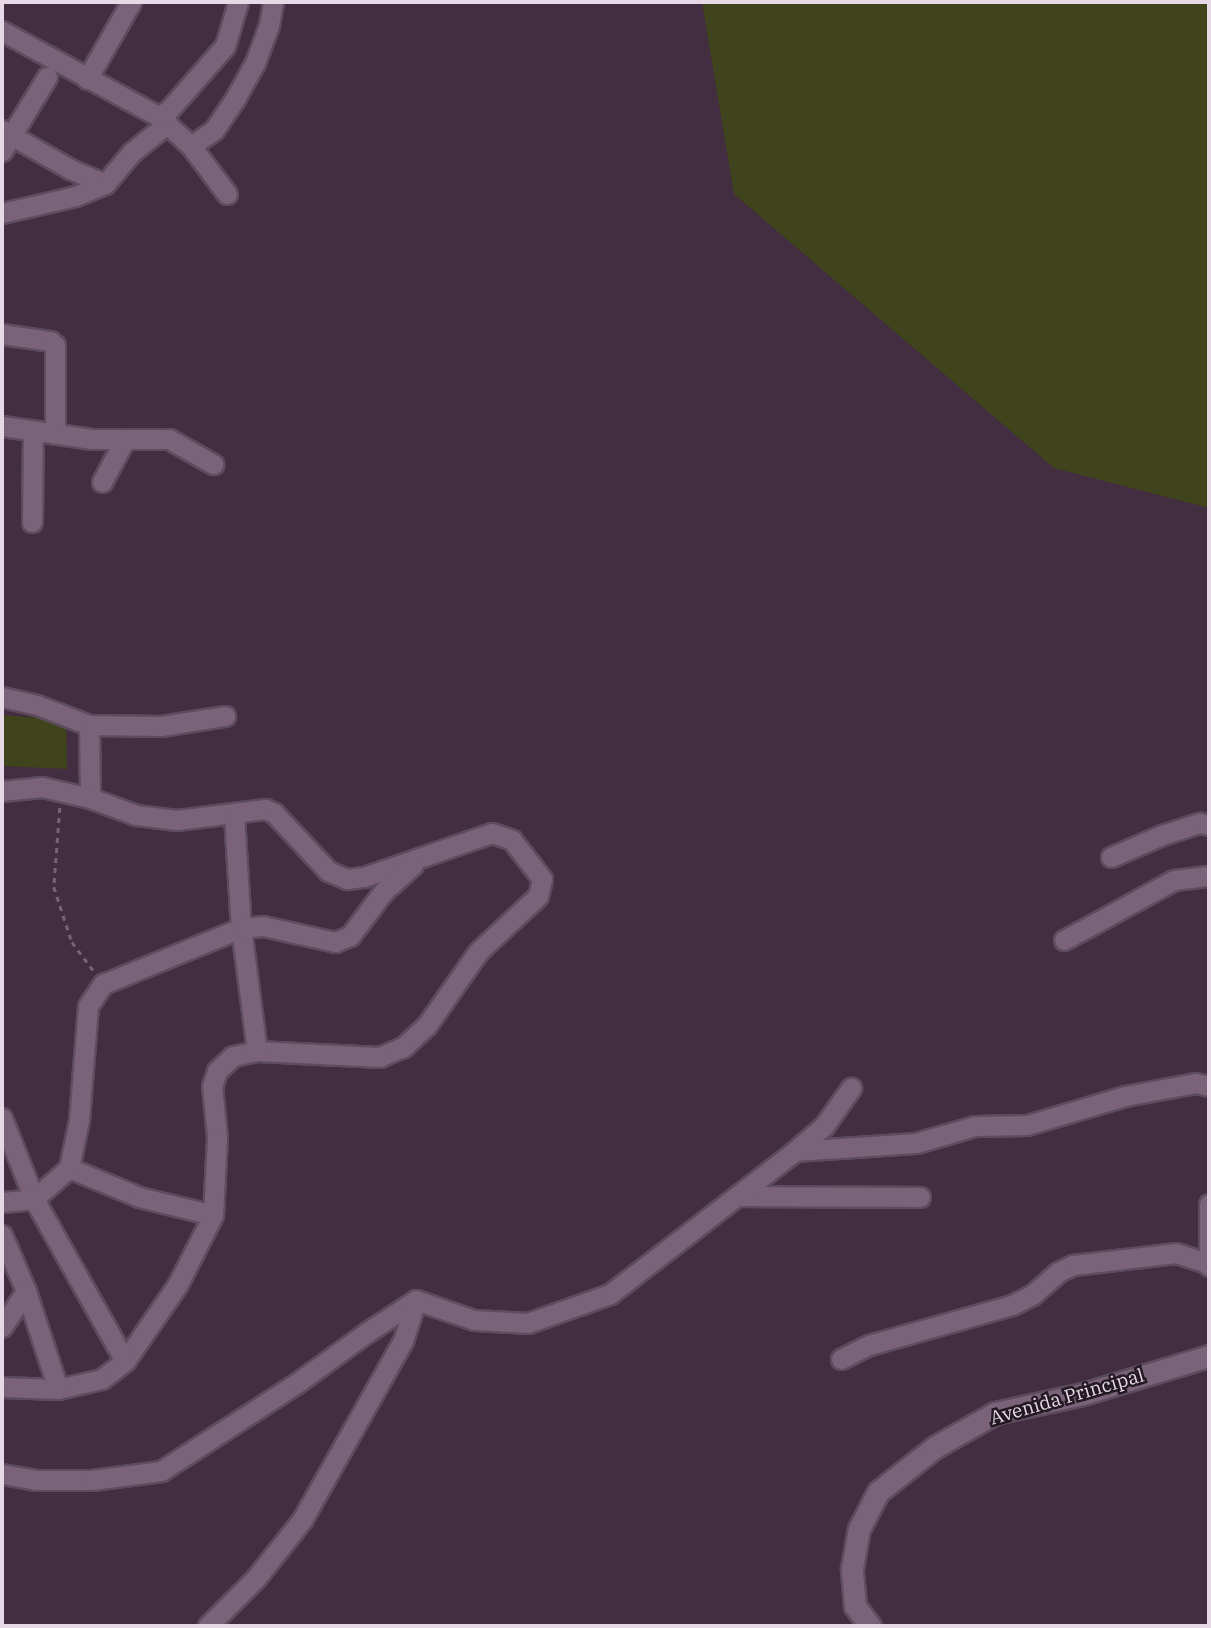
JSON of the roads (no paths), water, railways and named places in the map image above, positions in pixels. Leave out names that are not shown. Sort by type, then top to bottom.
[{"type":"street","points":[[87,79],[131,2]]},
{"type":"street","points":[[2,213],[76,196],[105,184],[225,46],[238,2]]},
{"type":"street","points":[[191,146],[214,130],[236,97],[255,62],[273,2]]},
{"type":"street","points":[[2,31],[163,120],[191,146],[227,194]]},
{"type":"street","points":[[47,76],[5,139],[105,184]]},
{"type":"street","points":[[2,334],[50,341],[55,345],[55,434]]},
{"type":"street","points":[[2,426],[124,441],[169,439],[213,464]]},
{"type":"street","points":[[32,522],[33,431]]},
{"type":"street","points":[[102,482],[124,441]]},
{"type":"street","points":[[2,697],[37,705],[89,725],[162,726],[225,716]]},
{"type":"street","points":[[89,725],[90,798]]},
{"type":"street","points":[[2,791],[42,787],[90,798],[136,815],[177,820],[234,815],[265,809],[274,813],[328,871],[346,879],[364,877],[492,833],[512,840],[542,879],[538,896],[478,952],[427,1025],[403,1047],[380,1057],[257,1051],[233,1056],[217,1071],[212,1086],[217,1137],[214,1215],[178,1284],[125,1361],[102,1379],[58,1389],[2,1387]]},
{"type":"street","points":[[234,815],[241,928],[257,1051]]},
{"type":"street","points":[[1111,856],[1171,832],[1200,823],[1209,825]]},
{"type":"street","points":[[2,1202],[34,1199],[69,1168],[79,1120],[88,1006],[103,984],[241,928],[263,926],[335,942],[350,936],[383,892],[419,859]]},
{"type":"street","points":[[1064,940],[1174,880],[1209,876]]},
{"type":"street","points":[[795,1151],[916,1143],[975,1126],[1027,1125],[1125,1096],[1195,1083],[1209,1086]]},
{"type":"street","points":[[416,1300],[474,1320],[528,1323],[610,1294],[795,1151],[824,1126],[851,1088]]},
{"type":"street","points":[[2,1118],[34,1199],[125,1361]]},
{"type":"street","points":[[69,1168],[139,1197],[214,1215]]},
{"type":"street","points":[[739,1196],[920,1197]]},
{"type":"street","points":[[841,1359],[869,1345],[1012,1305],[1032,1295],[1058,1272],[1073,1265],[1176,1253],[1209,1265],[1209,1204]]},
{"type":"street","points":[[2,1236],[26,1292],[58,1389]]},
{"type":"street","points":[[2,1327],[26,1292]]},
{"type":"street","points":[[2,1474],[35,1480],[92,1480],[161,1471],[287,1390],[416,1300]]},
{"type":"street","points":[[208,1626],[256,1578],[302,1520],[403,1340],[416,1300]]},
{"type":"street","name":"Avenida Principal","points":[[870,1626],[855,1606],[852,1568],[859,1529],[878,1492],[935,1447],[995,1413],[1083,1394],[1209,1356]]}]
